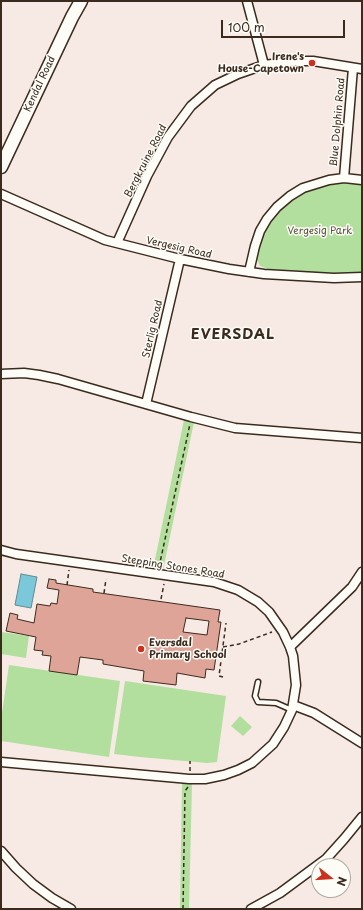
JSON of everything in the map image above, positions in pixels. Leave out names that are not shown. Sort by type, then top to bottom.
[{"type":"street","name":"Kendal Road","points":[[1,168],[72,16],[81,1]]},
{"type":"street","points":[[247,1],[264,65]]},
{"type":"street","name":"Bergkruine Road","points":[[117,244],[148,176],[168,137],[191,106],[215,85],[226,78],[264,65],[304,60],[362,69]]},
{"type":"street","name":"Blue Dolphin Road","points":[[344,178],[353,68]]},
{"type":"street","points":[[249,272],[260,231],[277,207],[290,196],[303,188],[322,181],[344,178],[362,180]]},
{"type":"street","name":"Vergesig Road","points":[[1,194],[93,236],[117,244],[180,259],[249,272],[334,278],[362,278]]},
{"type":"street","name":"Sterlig Road","points":[[146,404],[180,259]]},
{"type":"street","points":[[1,374],[39,375],[235,428],[362,438]]},
{"type":"street","name":"Stepping Stones Road","points":[[1,550],[16,554],[214,582],[243,593],[258,602],[269,612],[281,628],[290,646],[295,667],[296,685],[292,707],[284,727],[273,744],[252,762],[224,776],[195,779],[1,762]]},
{"type":"street","points":[[290,646],[352,587],[362,572]]},
{"type":"street","points":[[292,707],[314,714],[362,743]]},
{"type":"street","points":[[251,909],[280,893],[326,859],[344,840],[362,817]]},
{"type":"street","points":[[1,851],[33,884],[52,898],[71,909]]},
{"type":"lane","points":[[258,682],[256,696],[258,702],[276,703],[292,707]]},
{"type":"path","points":[[160,569],[158,569],[191,417]]},
{"type":"path","points":[[66,585],[70,562]]},
{"type":"path","points":[[104,593],[106,579]]},
{"type":"path","points":[[161,599],[165,580]]},
{"type":"path","points":[[223,677],[218,676],[226,623]]},
{"type":"path","points":[[223,647],[238,644],[281,628]]},
{"type":"path","points":[[222,656],[226,657]]},
{"type":"path","points":[[190,761],[190,768]]},
{"type":"path","points":[[183,909],[185,791],[195,779]]},
{"type":"green space","name":"Vergesig Park","points":[[343,183],[362,185],[362,273],[339,274],[268,269],[260,266],[256,258],[262,238],[269,225],[281,209],[297,197],[314,188],[324,185]]},
{"type":"green space","points":[[184,420],[194,422],[163,570],[153,569]]},
{"type":"green space","points":[[1,632],[29,636],[26,658],[1,654]]},
{"type":"green space","points":[[9,665],[120,681],[109,757],[1,741],[1,720]]},
{"type":"green space","points":[[125,681],[226,696],[217,762],[207,763],[114,754]]},
{"type":"green space","points":[[240,716],[252,727],[243,736],[231,726]]},
{"type":"green space","points":[[182,783],[192,784],[189,909],[180,909]]},
{"type":"water","points":[[21,574],[37,577],[31,608],[15,605]]},
{"type":"building","points":[[49,579],[56,580],[56,583],[93,589],[93,592],[220,610],[218,622],[221,622],[214,670],[206,669],[205,678],[177,673],[176,685],[143,681],[144,671],[103,664],[103,660],[80,657],[77,675],[49,671],[51,656],[42,655],[43,651],[34,650],[36,637],[6,631],[10,613],[18,615],[17,619],[34,623],[37,604],[50,606],[51,603],[57,604],[59,590],[47,588]],"holes":[[[186,618],[209,621],[207,635],[183,632]]]},
{"type":"place","name":"Irene's House-Capetown","points":[[312,63]]},
{"type":"place","name":"Eversdal Primary School","points":[[141,649]]},
{"type":"district","name":"EVERSDAL","points":[[233,335]]}]
